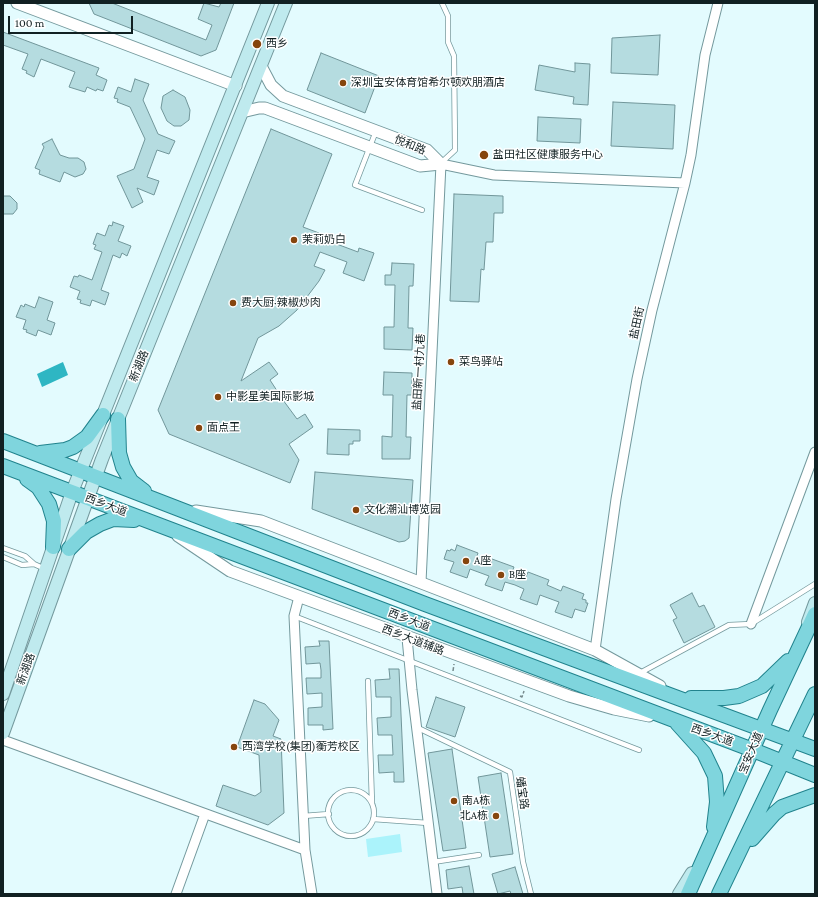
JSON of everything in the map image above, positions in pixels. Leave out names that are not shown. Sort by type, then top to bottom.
[{"type":"main road","name":"新湖路","points":[[3,694],[72,492],[268,3]]},
{"type":"main road","name":"新湖路","points":[[3,733],[6,715],[87,498],[286,3]]},
{"type":"main road","points":[[30,451],[65,450],[73,447],[87,437],[103,415]]},
{"type":"main road","points":[[118,419],[119,453],[123,468],[132,481],[153,498]]},
{"type":"main road","name":"西乡大道","points":[[3,441],[426,604],[636,677],[680,698],[762,728],[815,750]]},
{"type":"main road","name":"西乡大道","points":[[3,466],[752,750],[815,776]]},
{"type":"main road","points":[[17,472],[38,487],[49,504],[54,521],[53,547]]},
{"type":"main road","points":[[69,549],[86,532],[104,522],[124,519],[149,521]]},
{"type":"main road","points":[[680,698],[724,698],[739,696],[762,686],[782,668],[798,648],[815,603]]},
{"type":"main road","name":"宝安大道","points":[[688,894],[798,648],[815,614]]},
{"type":"main road","points":[[720,894],[815,694]]},
{"type":"main road","points":[[675,721],[704,753],[715,776],[717,802],[713,840],[679,894]]},
{"type":"main road","points":[[725,894],[740,853],[778,810],[798,800],[815,795]]},
{"type":"street","points":[[17,3],[236,86]]},
{"type":"street","name":"盐田街","points":[[595,650],[616,499],[637,379],[652,310],[685,183],[691,155],[705,55],[718,3]]},
{"type":"street","name":"悦和路","points":[[261,66],[271,85],[283,96],[427,150],[441,164]]},
{"type":"street","name":"悦和路","points":[[242,112],[265,108],[420,166],[441,164]]},
{"type":"street","points":[[441,164],[494,175],[685,183]]},
{"type":"street","name":"盐田新一村九巷","points":[[421,582],[441,164]]},
{"type":"street","points":[[3,436],[30,451]]},
{"type":"street","points":[[751,624],[815,452]]},
{"type":"street","points":[[181,509],[261,521],[595,650],[636,677]]},
{"type":"street","name":"西乡大道辅路","points":[[164,527],[230,571],[407,638],[569,696],[614,709],[675,721]]},
{"type":"street","points":[[299,597],[294,616],[305,850],[312,894]]},
{"type":"street","points":[[407,638],[416,727],[437,894]]},
{"type":"street","points":[[3,740],[305,850]]},
{"type":"street","points":[[176,894],[205,814]]},
{"type":"lane","points":[[441,164],[455,150],[454,56],[448,42],[448,16],[442,3]]},
{"type":"lane","points":[[376,131],[356,185],[422,210]]},
{"type":"lane","points":[[3,548],[25,556],[34,564],[46,569]]},
{"type":"lane","points":[[3,557],[22,565],[34,564]]},
{"type":"lane","points":[[636,677],[729,625],[751,624],[815,584]]},
{"type":"lane","points":[[294,616],[639,750]]},
{"type":"lane","points":[[368,681],[373,819],[370,826],[361,834],[349,836],[336,830],[330,822],[329,806],[333,799],[346,791],[363,794],[372,804]]},
{"type":"lane","name":"蟠宝路","points":[[416,727],[510,772],[523,862],[531,894]]},
{"type":"lane","points":[[303,816],[329,814]]},
{"type":"lane","points":[[373,819],[428,823]]},
{"type":"lane","points":[[433,862],[479,855]]},
{"type":"path","points":[[454,664],[452,671],[456,672]]},
{"type":"path","points":[[518,696],[522,697],[524,691]]},
{"type":"shaded area","points":[[63,362],[68,375],[42,387],[37,374]]},
{"type":"shaded area","points":[[400,834],[402,852],[368,857],[366,839]]},
{"type":"building","points":[[89,3],[112,3],[206,40],[212,25],[198,19],[204,3],[219,7],[221,3],[234,3],[216,50],[201,56],[94,14]]},
{"type":"building","points":[[3,32],[99,68],[96,75],[107,80],[103,91],[97,89],[96,91],[87,87],[85,92],[69,87],[75,72],[41,59],[34,77],[26,73],[27,71],[22,69],[28,54],[3,45]]},
{"type":"building","points":[[660,35],[658,75],[611,73],[612,38]]},
{"type":"building","points":[[321,53],[379,76],[365,113],[307,90]]},
{"type":"building","points":[[575,63],[590,64],[588,105],[573,104],[574,97],[535,90],[539,65],[575,72]]},
{"type":"building","points":[[135,79],[149,84],[143,100],[158,134],[175,141],[169,154],[157,150],[147,177],[159,181],[154,195],[137,188],[143,202],[132,208],[117,176],[134,169],[145,139],[130,107],[117,102],[118,99],[114,98],[118,87],[131,92]]},
{"type":"building","points":[[173,90],[185,97],[190,110],[189,120],[181,126],[174,126],[167,121],[161,108],[163,96]]},
{"type":"building","points":[[613,102],[675,105],[673,149],[611,146]]},
{"type":"building","points":[[538,117],[581,119],[580,143],[537,141]]},
{"type":"building","points":[[271,129],[332,154],[303,227],[319,233],[318,237],[358,252],[359,248],[374,253],[364,281],[343,273],[347,262],[320,252],[314,266],[325,270],[319,281],[297,310],[279,326],[258,338],[241,381],[269,362],[278,374],[270,380],[283,400],[297,419],[305,414],[313,427],[289,444],[299,460],[290,483],[169,434],[158,410]]},
{"type":"building","points":[[52,139],[60,155],[69,158],[78,158],[84,162],[86,169],[83,174],[75,177],[64,172],[60,182],[39,174],[40,170],[35,168],[44,147],[42,144]]},
{"type":"building","points":[[454,194],[503,196],[503,213],[494,213],[493,242],[486,242],[484,270],[481,269],[479,302],[450,301]]},
{"type":"building","points":[[3,196],[10,196],[17,203],[17,209],[13,214],[3,214]]},
{"type":"building","points":[[113,222],[124,226],[118,241],[131,246],[127,256],[122,253],[120,258],[113,255],[101,290],[109,293],[105,305],[92,300],[90,306],[80,303],[81,300],[77,299],[80,291],[70,287],[74,276],[78,277],[79,275],[92,280],[102,252],[94,249],[96,245],[93,244],[97,233],[105,236],[109,225],[112,226]]},
{"type":"building","points":[[392,263],[414,264],[413,286],[409,286],[408,328],[413,328],[412,350],[384,349],[384,327],[394,327],[395,285],[385,285],[385,275],[391,275]]},
{"type":"building","points":[[39,297],[53,302],[47,320],[55,323],[51,335],[38,330],[36,336],[26,332],[27,330],[23,329],[26,320],[16,317],[21,305],[24,307],[25,304],[35,308]]},
{"type":"building","points":[[384,372],[412,373],[412,395],[407,395],[406,437],[411,437],[410,459],[382,459],[382,436],[392,437],[393,395],[383,395]]},
{"type":"building","points":[[328,429],[360,430],[360,441],[353,441],[353,444],[349,444],[349,455],[327,454]]},
{"type":"building","points":[[315,472],[413,480],[409,538],[405,541],[399,542],[312,509]]},
{"type":"building","points":[[457,545],[478,553],[476,559],[491,564],[492,559],[514,567],[512,572],[526,577],[528,572],[549,580],[547,585],[561,591],[563,586],[584,594],[582,599],[586,600],[586,603],[588,603],[585,612],[575,609],[572,618],[555,612],[559,602],[540,595],[537,605],[520,599],[524,589],[515,585],[505,582],[502,591],[485,585],[489,576],[470,569],[467,578],[450,572],[454,562],[444,559],[447,550],[450,551],[451,549],[455,551]]},
{"type":"building","points":[[692,593],[699,607],[704,605],[715,627],[684,643],[673,620],[677,618],[670,605]]},
{"type":"building","points":[[319,641],[329,641],[333,729],[323,730],[323,725],[308,725],[308,708],[322,707],[322,693],[307,694],[306,678],[321,678],[321,670],[320,663],[306,664],[305,647],[320,646]]},
{"type":"building","points":[[389,669],[399,669],[404,782],[394,782],[394,772],[379,773],[378,755],[393,755],[392,735],[378,735],[377,718],[391,717],[391,697],[376,697],[375,680],[390,679]]},
{"type":"building","points":[[436,697],[465,707],[455,737],[426,727]]},
{"type":"building","points":[[254,700],[265,704],[279,720],[273,736],[281,739],[284,813],[268,825],[216,806],[223,785],[255,796],[261,792],[259,755],[237,747]]},
{"type":"building","name":"南A栋","points":[[452,749],[466,848],[443,851],[428,753]]},
{"type":"building","name":"北A栋","points":[[501,773],[513,854],[490,857],[478,777]]},
{"type":"building","points":[[469,866],[474,894],[463,894],[462,887],[448,889],[446,870]]},
{"type":"building","points":[[515,867],[523,894],[511,894],[510,891],[498,894],[492,874]]},
{"type":"place","name":"西乡","points":[[257,44]]},
{"type":"place","name":"深圳宝安体育馆希尔顿欢朋酒店","points":[[343,83]]},
{"type":"place","name":"盐田社区健康服务中心","points":[[484,155]]},
{"type":"place","name":"茉莉奶白","points":[[294,240]]},
{"type":"place","name":"费大厨·辣椒炒肉","points":[[233,303]]},
{"type":"place","name":"菜鸟驿站","points":[[451,362]]},
{"type":"place","name":"中影星美国际影城","points":[[218,397]]},
{"type":"place","name":"面点王","points":[[199,428]]},
{"type":"place","name":"文化潮汕博览园","points":[[356,510]]},
{"type":"place","name":"A座","points":[[466,561]]},
{"type":"place","name":"B座","points":[[501,575]]},
{"type":"place","name":"西湾学校(集团)蘅芳校区","points":[[234,747]]},
{"type":"place","name":"南A栋","points":[[454,801]]},
{"type":"place","name":"北A栋","points":[[496,816]]}]
